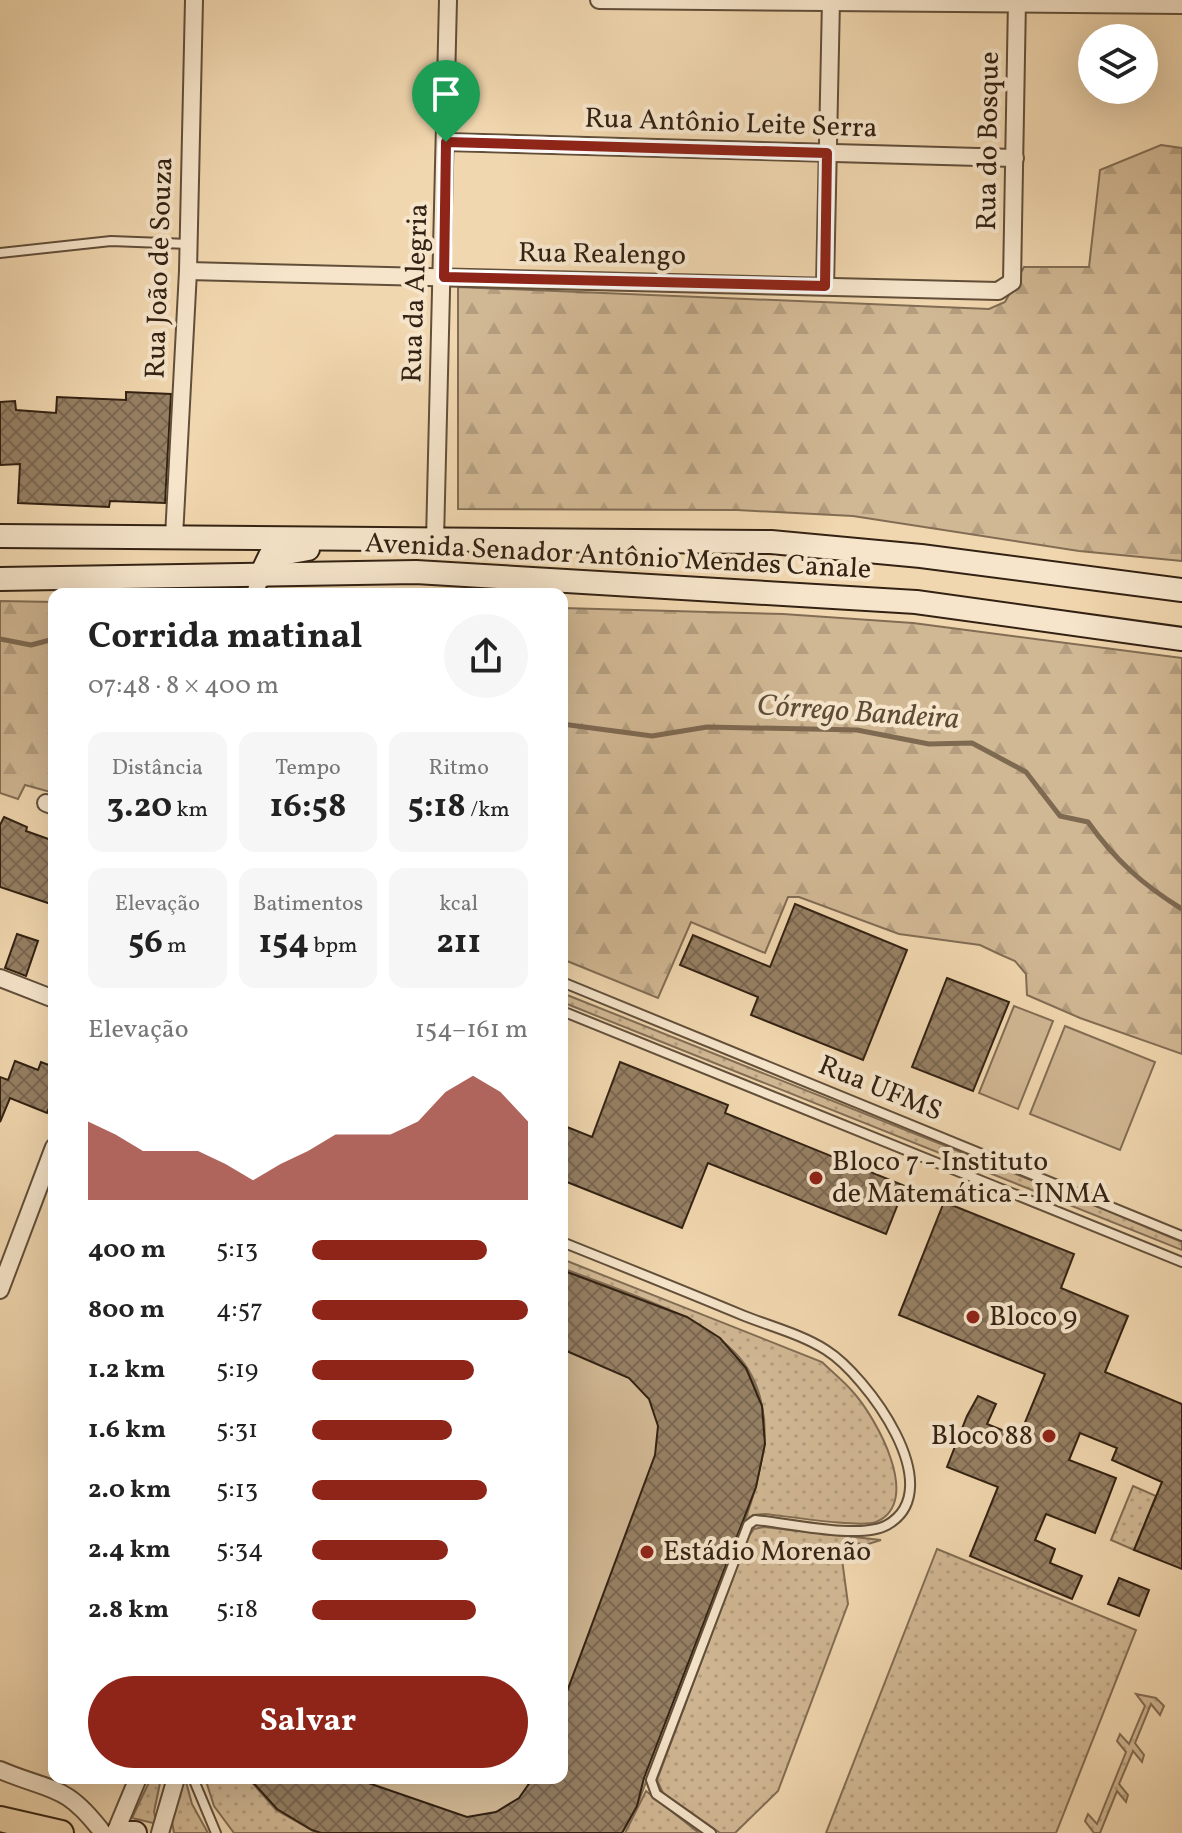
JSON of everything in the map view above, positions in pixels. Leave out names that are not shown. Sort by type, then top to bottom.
[{"type":"main road","name":"Avenida Senador Antônio Mendes Canale","points":[[0,536],[787,543],[921,556],[1182,590]]},
{"type":"main road","points":[[258,586],[270,556],[340,540]]},
{"type":"main road","points":[[416,572],[431,565],[435,540]]},
{"type":"main road","name":"Avenida Senador Antônio Mendes Canale","points":[[0,579],[258,586],[416,572],[916,602],[1182,639]]},
{"type":"main road","points":[[0,1819],[61,1833]]},
{"type":"main road","points":[[116,1833],[135,1833]]},
{"type":"street","name":"Rua João de Souza","points":[[174,537],[188,271],[194,0]]},
{"type":"street","name":"Rua da Alegria","points":[[435,540],[444,277],[448,0]]},
{"type":"street","points":[[599,0],[1182,5]]},
{"type":"street","points":[[825,286],[831,1]]},
{"type":"street","name":"Rua do Bosque","points":[[1012,282],[1017,3]]},
{"type":"street","name":"Rua Antônio Leite Serra","points":[[446,142],[1015,158]]},
{"type":"street","name":"Rua Realengo","points":[[188,271],[998,291],[1012,282]]},
{"type":"street","points":[[0,978],[48,997]]},
{"type":"street","points":[[0,1290],[4,1268],[48,1162]]},
{"type":"street","points":[[0,1770],[65,1792],[84,1808],[103,1833]]},
{"type":"street","points":[[116,1833],[136,1784]]},
{"type":"street","points":[[160,1833],[174,1784]]},
{"type":"lane","points":[[0,253],[111,241],[189,244]]},
{"type":"lane","name":"Rua UFMS","points":[[568,984],[1182,1236]]},
{"type":"lane","name":"Rua UFMS","points":[[568,1013],[1182,1262]]},
{"type":"lane","points":[[568,1244],[826,1350],[864,1385],[888,1418],[904,1453],[911,1484],[906,1504],[889,1524],[868,1532],[755,1520],[748,1525],[651,1780],[656,1794],[711,1833]]},
{"type":"lane","points":[[196,1784],[216,1833]]},
{"type":"green space","points":[[1161,145],[1182,148],[1182,561],[1079,551],[853,516],[737,510],[458,509],[458,287],[989,309],[1005,302],[1024,267],[1089,267],[1100,170]]},
{"type":"green space","points":[[0,601],[48,602],[48,791],[25,785],[18,799],[0,793]]},
{"type":"green space","points":[[568,608],[783,614],[913,623],[1182,658],[1182,1054],[1080,1018],[1027,995],[1026,974],[1015,961],[980,945],[899,934],[799,897],[788,897],[765,953],[691,922],[658,998],[568,961]]},
{"type":"green space","points":[[568,995],[1101,1208],[1182,1242],[1182,1250],[568,1004]]},
{"type":"green space","points":[[1014,1006],[1053,1021],[1018,1109],[979,1093]]},
{"type":"green space","points":[[1065,1026],[1155,1062],[1120,1150],[1030,1114]]},
{"type":"green space","points":[[568,1261],[822,1362],[846,1384],[883,1438],[896,1478],[896,1497],[890,1512],[876,1522],[867,1523],[839,1523],[765,1514],[753,1515],[744,1523],[761,1463],[763,1415],[753,1377],[731,1348],[699,1325],[659,1305],[568,1270]]},
{"type":"green space","name":"Estádio Morenão","points":[[568,1272],[665,1309],[698,1326],[727,1347],[749,1373],[762,1405],[764,1445],[756,1487],[637,1806],[622,1833],[321,1833],[258,1784],[568,1784]]},
{"type":"green space","points":[[1133,1486],[1156,1496],[1134,1550],[1111,1540]]},
{"type":"green space","points":[[764,1527],[881,1540],[865,1545],[853,1542],[841,1552],[848,1604],[778,1791],[735,1833],[720,1833],[663,1793],[657,1780],[748,1537],[754,1529]]},
{"type":"green space","points":[[937,1549],[1136,1630],[1056,1833],[826,1833]]},
{"type":"green space","points":[[1136,1694],[1156,1698],[1164,1706],[1160,1715],[1151,1704],[1135,1743],[1144,1755],[1142,1762],[1133,1751],[1119,1784],[1128,1795],[1126,1802],[1117,1791],[1100,1833],[1094,1833],[1085,1821],[1088,1814],[1097,1824],[1126,1752],[1117,1741],[1120,1734],[1129,1744],[1145,1706]]},
{"type":"green space","points":[[148,1784],[160,1784],[154,1812],[157,1824],[132,1818]]},
{"type":"green space","points":[[179,1784],[187,1784],[192,1804],[208,1833],[174,1833],[171,1816]]},
{"type":"green space","points":[[207,1784],[253,1784],[276,1810],[317,1833],[234,1833],[214,1806]]},
{"type":"green space","points":[[646,1791],[699,1833],[625,1833]]},
{"type":"building","points":[[126,392],[171,394],[165,503],[110,501],[109,507],[18,503],[20,464],[0,465],[0,402],[15,401],[16,410],[56,413],[57,397],[126,400]]},
{"type":"building","points":[[4,817],[27,827],[26,831],[48,839],[48,903],[0,887],[0,825]]},
{"type":"building","points":[[795,904],[907,950],[863,1060],[751,1015],[758,997],[680,965],[693,935],[770,967]]},
{"type":"building","points":[[17,934],[38,941],[26,976],[5,968]]},
{"type":"building","points":[[947,978],[1009,1002],[973,1091],[912,1067]]},
{"type":"building","points":[[15,1061],[38,1070],[41,1062],[48,1065],[47,1113],[10,1098],[0,1122],[0,1077],[8,1080]]},
{"type":"building","points":[[620,1062],[728,1105],[725,1113],[905,1186],[886,1234],[708,1163],[682,1228],[568,1182],[568,1127],[592,1137]]},
{"type":"building","points":[[944,1202],[1074,1254],[1061,1288],[1128,1316],[1105,1372],[1182,1404],[1182,1569],[1134,1550],[1162,1482],[1112,1460],[1117,1448],[1080,1433],[1069,1460],[1116,1478],[1095,1533],[1046,1514],[1035,1540],[1055,1549],[1050,1563],[1082,1576],[1072,1599],[970,1556],[998,1487],[947,1467],[967,1416],[978,1396],[996,1404],[987,1424],[1019,1437],[1045,1374],[899,1315]]},
{"type":"building","name":"Estádio Morenão","points":[[568,1272],[687,1317],[720,1338],[746,1368],[762,1406],[765,1444],[756,1487],[644,1778],[637,1806],[622,1833],[321,1833],[277,1809],[254,1784],[371,1784],[467,1817],[496,1812],[519,1798],[529,1784],[568,1784],[568,1689],[655,1455],[658,1426],[649,1399],[629,1378],[568,1352]]},
{"type":"building","points":[[1119,1578],[1149,1590],[1139,1616],[1108,1604]]},
{"type":"waterway","name":"Córrego Bandeira","points":[[0,639],[31,645],[48,641]]},
{"type":"waterway","name":"Córrego Bandeira","points":[[568,725],[652,736],[707,727],[857,730],[929,744],[972,743],[1026,772],[1060,816],[1088,822],[1130,871],[1182,909]]},
{"type":"place","name":"Bloco 7 - Instituto de Matemática - INMA","points":[[816,1178]]},
{"type":"place","name":"Bloco 9","points":[[973,1317]]},
{"type":"place","name":"Bloco 88","points":[[1049,1436]]},
{"type":"place","name":"Estádio Morenão","points":[[647,1552]]},
{"type":"route","points":[[446,142],[827,153],[825,286],[444,277],[446,142]]}]
